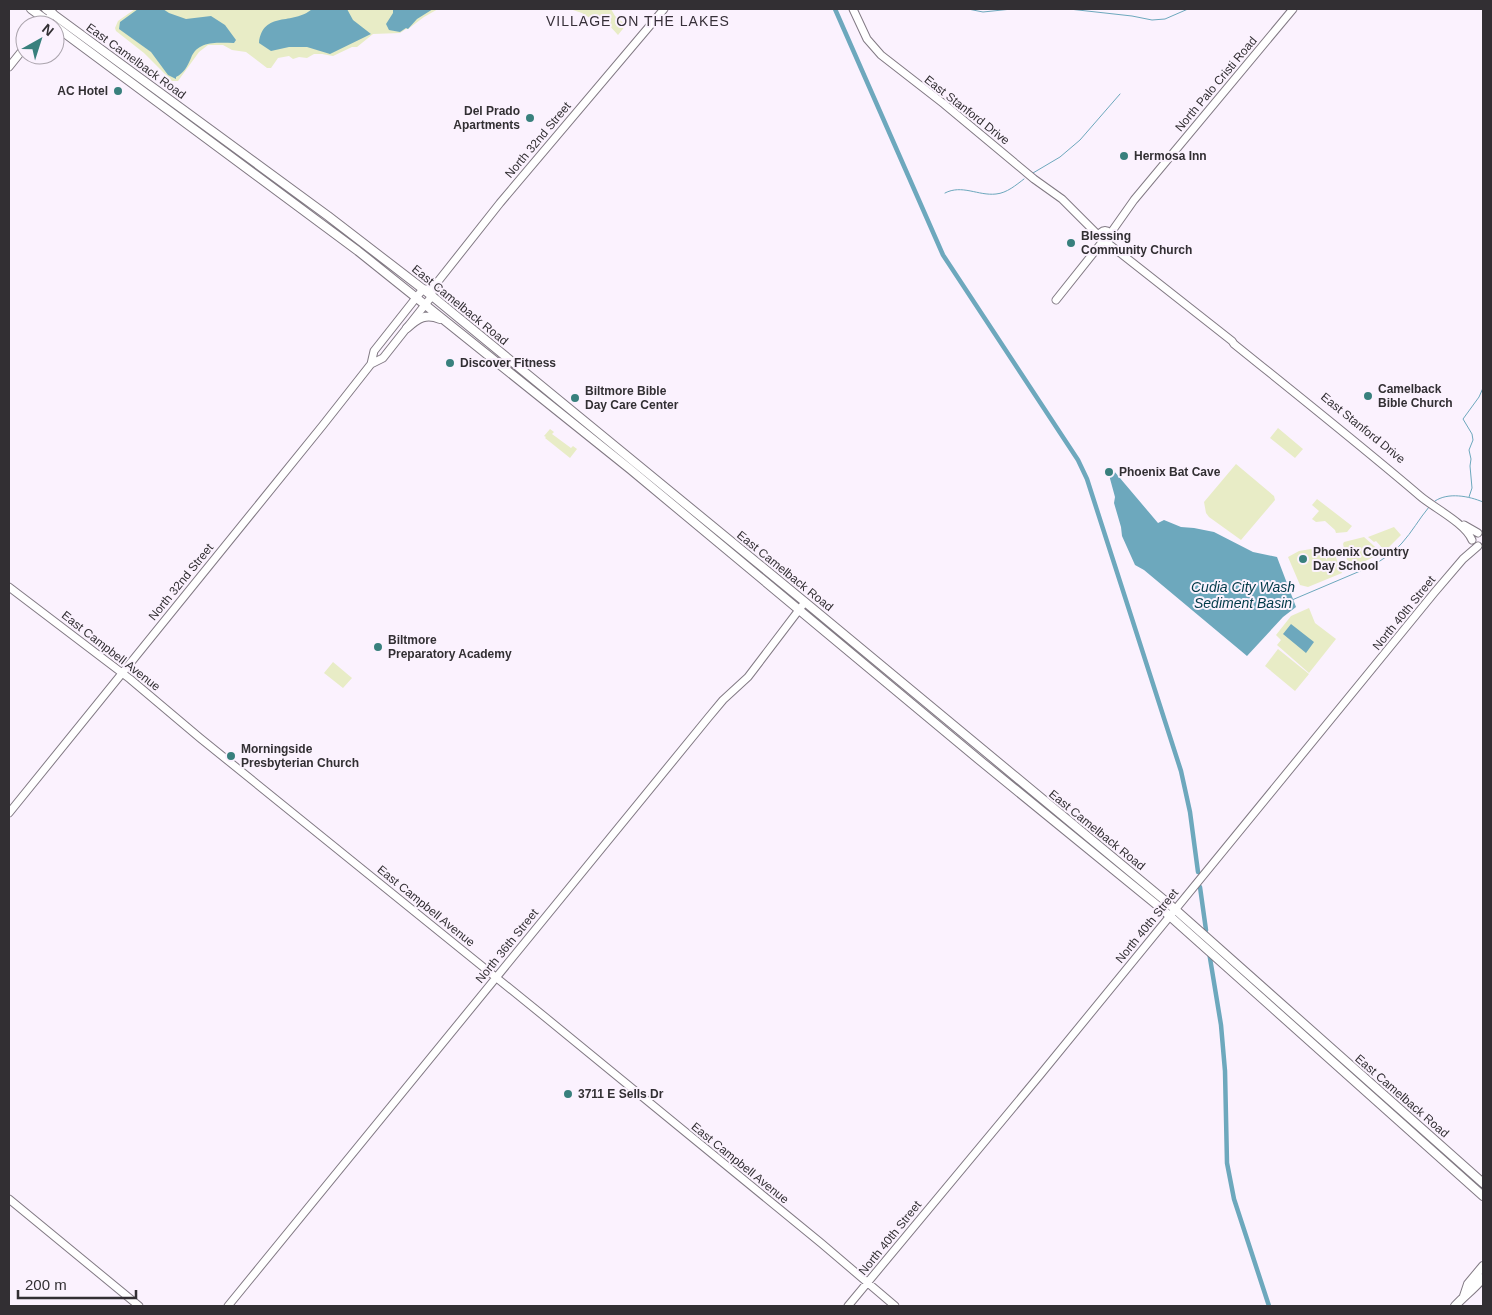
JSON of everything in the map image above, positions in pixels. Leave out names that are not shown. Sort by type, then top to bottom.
[{"type":"main road","name":"North 32nd Street","points":[[371,364],[374,351],[417,298],[429,291],[500,203],[664,9]]},
{"type":"main road","name":"East Stanford Drive","points":[[852,9],[867,39],[881,55],[944,104],[1029,175],[1062,199],[1104,237],[1323,415],[1360,448],[1393,472],[1421,497],[1463,529],[1478,545]]},
{"type":"main road","name":"North Palo Cristi Road","points":[[1056,300],[1096,252],[1104,237],[1293,9]]},
{"type":"main road","name":"East Camelback Road","points":[[49,11],[429,291],[468,326],[709,528],[800,610],[1204,945],[1483,1196]]},
{"type":"main road","name":"East Camelback Road","points":[[65,36],[358,251],[544,401],[806,602],[1201,931],[1483,1183]]},
{"type":"main road","points":[[237,162],[243,154]]},
{"type":"main road","points":[[358,251],[364,243]]},
{"type":"main road","name":"North 32nd Street","points":[[9,813],[371,364],[383,358],[425,305],[429,291]]},
{"type":"main road","points":[[407,328],[418,318],[427,316],[447,322]]},
{"type":"main road","points":[[461,334],[468,326]]},
{"type":"main road","name":"East Stanford Drive","points":[[1232,341],[1236,341],[1244,346],[1359,441],[1396,468],[1435,506],[1481,534]]},
{"type":"main road","points":[[544,401],[551,394]]},
{"type":"main road","name":"North 40th Street","points":[[848,1306],[1463,559],[1478,545],[1473,536],[1481,534]]},
{"type":"main road","name":"East Campbell Avenue","points":[[9,587],[122,673],[496,977],[894,1306]]},
{"type":"main road","name":"North 36th Street","points":[[228,1306],[713,712],[765,656],[806,602]]},
{"type":"main road","points":[[1084,846],[1090,839]]},
{"type":"main road","points":[[1462,1178],[1469,1170]]},
{"type":"main road","points":[[9,1199],[139,1306]]},
{"type":"main road","points":[[1464,1296],[1468,1284],[1483,1266]]},
{"type":"main road","points":[[1455,1306],[1483,1278]]},
{"type":"green space","points":[[135,9],[438,9],[400,33],[373,34],[357,47],[352,47],[333,56],[314,54],[307,58],[299,57],[293,59],[289,56],[278,58],[271,68],[267,68],[246,52],[232,50],[223,45],[208,45],[199,52],[178,81],[172,81],[144,53],[116,31],[115,28],[118,21]]},
{"type":"green space","points":[[570,9],[611,9],[615,16],[626,25],[618,35],[607,23],[599,24],[582,13]]},
{"type":"green space","points":[[1278,428],[1303,449],[1295,458],[1270,438]]},
{"type":"green space","points":[[550,429],[554,432],[552,434],[571,448],[573,446],[577,449],[570,458],[545,438],[544,436]]},
{"type":"green space","points":[[1236,464],[1274,496],[1275,500],[1241,540],[1209,517],[1206,513],[1204,502]]},
{"type":"green space","points":[[1317,499],[1352,526],[1347,532],[1336,533],[1325,521],[1316,522],[1312,519],[1319,511],[1312,505]]},
{"type":"green space","points":[[1394,527],[1401,535],[1385,551],[1376,541],[1374,542],[1368,537]]},
{"type":"green space","points":[[1364,537],[1382,553],[1357,565],[1347,560],[1343,544],[1344,542]]},
{"type":"green space","points":[[1311,549],[1320,552],[1327,560],[1327,558],[1335,555],[1342,573],[1308,587],[1300,585],[1288,557],[1299,551]]},
{"type":"green space","points":[[1309,608],[1315,623],[1336,639],[1309,673],[1277,645],[1281,640],[1276,635],[1291,616]]},
{"type":"green space","points":[[1278,649],[1309,674],[1295,691],[1265,666]]},
{"type":"green space","points":[[333,662],[352,678],[343,688],[324,673]]},
{"type":"water","points":[[138,9],[163,9],[186,19],[211,16],[225,25],[236,40],[234,43],[215,43],[198,48],[185,69],[176,79],[168,75],[151,52],[119,29],[120,22]]},
{"type":"water","points":[[312,9],[347,9],[353,20],[371,34],[330,54],[307,47],[289,47],[271,51],[259,43],[266,26],[273,22],[296,17]]},
{"type":"water","points":[[393,9],[433,9],[417,19],[408,29],[406,28],[400,32],[389,30],[386,24],[393,13]]},
{"type":"water","name":"Cudia City Wash Sediment Basin","points":[[1114,471],[1158,523],[1164,520],[1181,527],[1214,532],[1253,552],[1277,557],[1296,607],[1283,617],[1247,656],[1144,570],[1135,565],[1122,536],[1114,503],[1115,497],[1109,475]]},
{"type":"water","points":[[1291,624],[1314,642],[1306,653],[1283,634]]},
{"type":"waterway","points":[[835,9],[943,255],[1078,460],[1087,479],[1181,771],[1190,812],[1198,872]]},
{"type":"waterway","points":[[968,9],[983,12],[1012,9]]},
{"type":"waterway","points":[[1069,9],[1152,20],[1165,19],[1188,9]]},
{"type":"waterway","points":[[1033,173],[1060,157],[1080,140],[1120,94]]},
{"type":"waterway","points":[[945,193],[958,190],[989,194],[1000,193],[1024,179]]},
{"type":"waterway","points":[[1469,497],[1472,488],[1469,450],[1473,440],[1472,434],[1463,419],[1479,397],[1483,388]]},
{"type":"waterway","points":[[1435,501],[1440,498],[1459,496],[1483,502]]},
{"type":"waterway","points":[[1292,600],[1372,566],[1384,558],[1402,543],[1429,507]]},
{"type":"waterway","points":[[1200,887],[1206,930]]},
{"type":"waterway","points":[[1209,952],[1221,1025],[1225,1071],[1227,1163],[1234,1199],[1269,1306]]},
{"type":"place","name":"AC Hotel","points":[[118,91]]},
{"type":"place","name":"Del Prado Apartments","points":[[530,118]]},
{"type":"place","name":"Hermosa Inn","points":[[1124,156]]},
{"type":"place","name":"Blessing Community Church","points":[[1071,243]]},
{"type":"place","name":"Discover Fitness","points":[[450,363]]},
{"type":"place","name":"Camelback Bible Church","points":[[1368,396]]},
{"type":"place","name":"Biltmore Bible Day Care Center","points":[[575,398]]},
{"type":"place","name":"Phoenix Bat Cave","points":[[1109,472]]},
{"type":"place","name":"Phoenix Country Day School","points":[[1303,559]]},
{"type":"place","name":"Biltmore Preparatory Academy","points":[[378,647]]},
{"type":"place","name":"Morningside Presbyterian Church","points":[[231,756]]},
{"type":"place","name":"3711 E Sells Dr","points":[[568,1094]]},
{"type":"district","name":"VILLAGE ON THE LAKES","points":[[638,21]]}]
